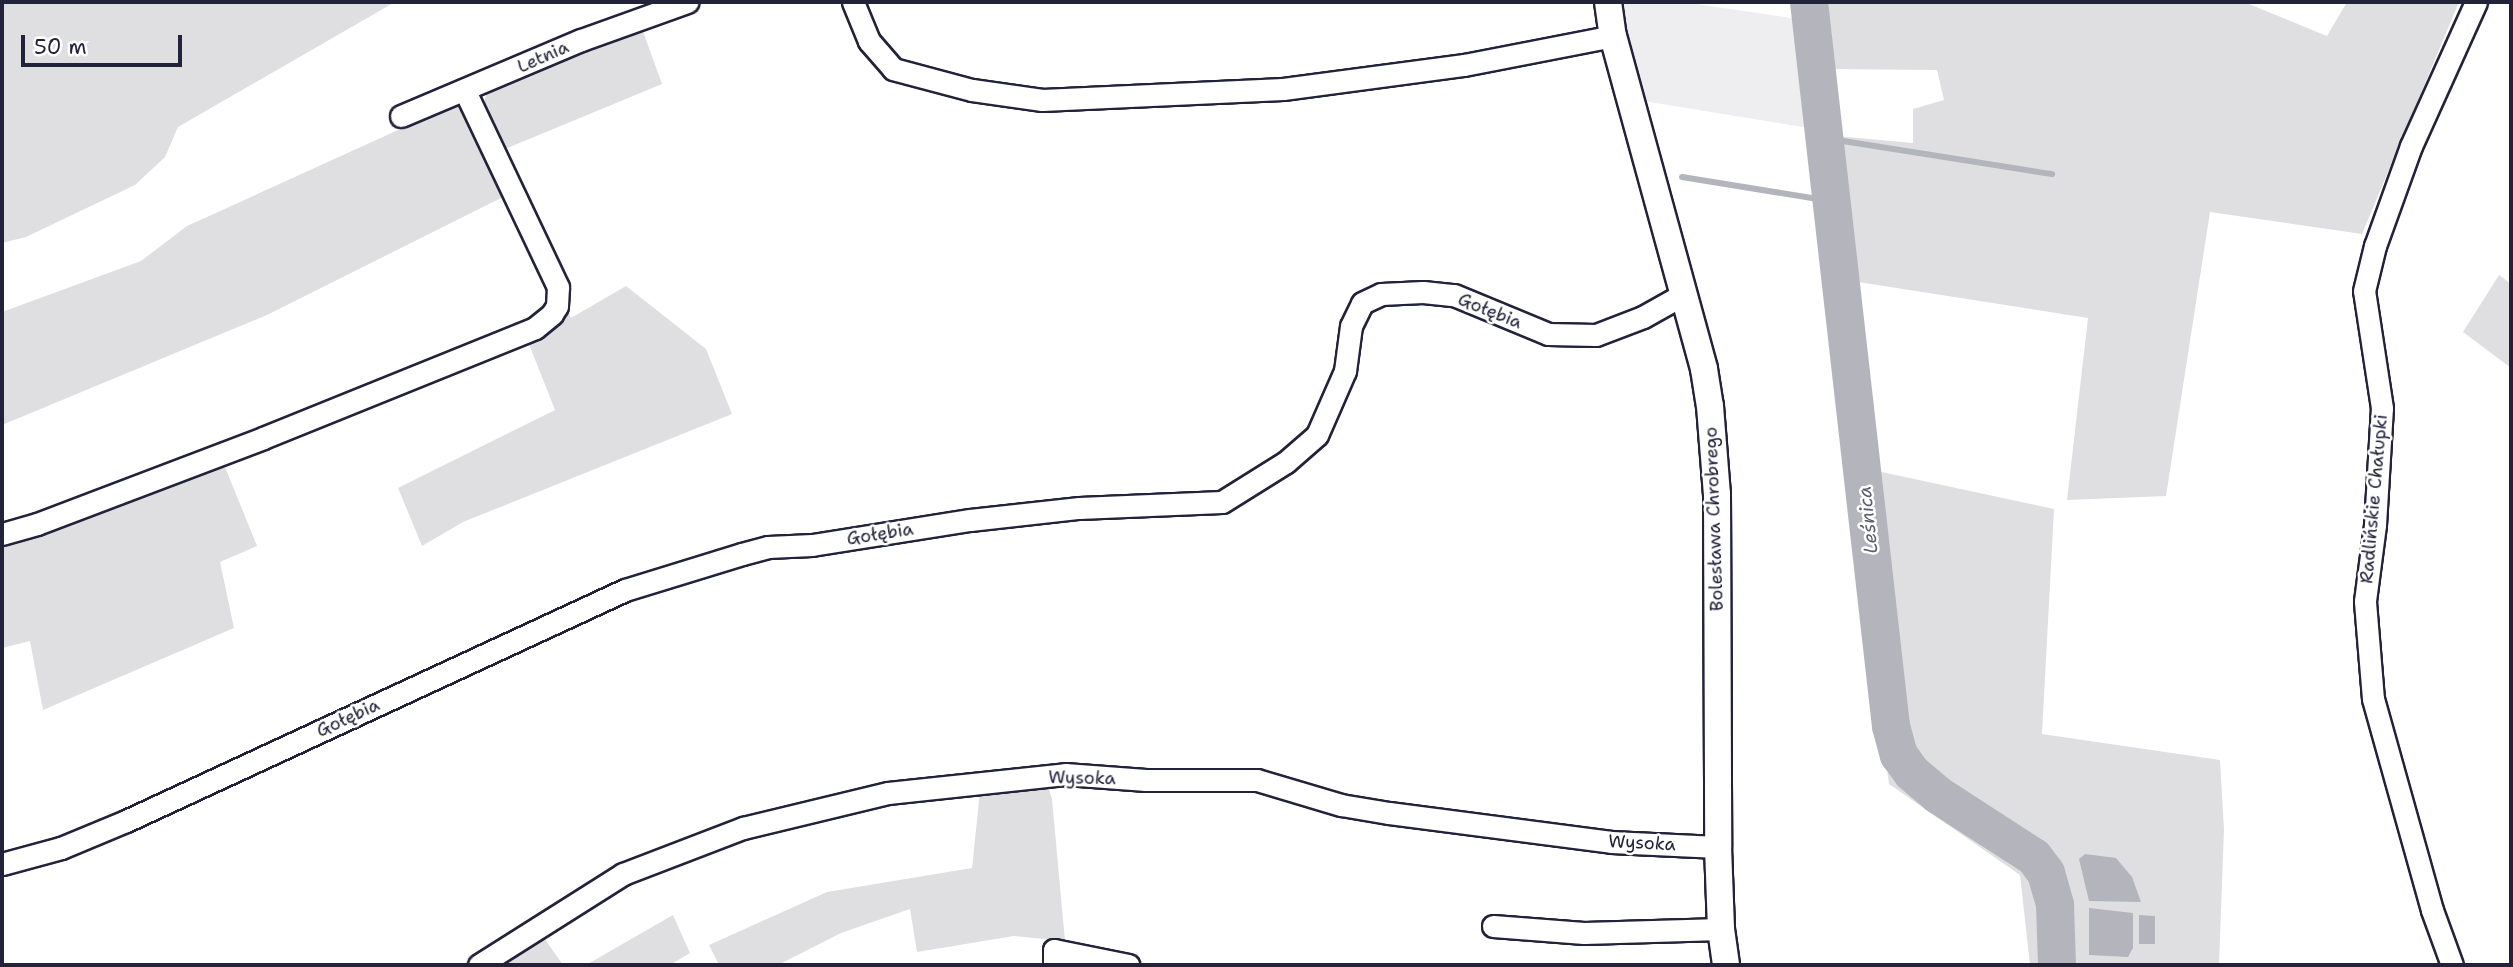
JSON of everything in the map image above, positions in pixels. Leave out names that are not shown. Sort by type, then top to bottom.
[{"type":"street","name":"Letnia","points":[[401,116],[581,40],[687,2]]},
{"type":"street","points":[[853,2],[869,41],[893,69],[972,90],[1042,100],[1283,89],[1464,65],[1613,36]]},
{"type":"street","name":"Bolesława Chrobrego","points":[[1608,2],[1613,36],[1684,294],[1710,407],[1717,494],[1718,847],[1721,929],[1726,965]]},
{"type":"street","name":"Radlińskie Chałupki","points":[[2452,965],[2432,910],[2373,699],[2365,601],[2375,525],[2382,408],[2364,291],[2375,246],[2411,146],[2476,2]]},
{"type":"street","points":[[2,534],[37,524],[263,438],[535,328],[552,314],[559,296],[558,287],[465,91]]},
{"type":"street","name":"Gołębia","points":[[2,864],[61,848],[126,821],[625,590],[742,554],[768,547],[813,545],[970,520],[1079,508],[1222,502],[1286,462],[1317,435],[1345,371],[1351,326],[1362,303],[1381,294],[1423,292],[1454,296],[1548,334],[1595,335],[1643,317],[1684,294]]},
{"type":"street","name":"Wysoka","points":[[479,965],[624,874],[743,828],[888,793],[1065,774],[1146,780],[1258,780],[1341,805],[1389,813],[1611,842],[1718,847]]},
{"type":"street","points":[[1493,926],[1584,933],[1721,929]]},
{"type":"street","points":[[1054,965],[1054,950],[1128,965]]},
{"type":"shaded area","points":[[2,2],[395,2],[178,127],[165,157],[135,185],[26,237],[2,243]]},
{"type":"shaded area","points":[[1619,2],[1682,2],[1805,20],[1815,129],[1643,101]]},
{"type":"shaded area","points":[[1819,2],[2244,2],[2327,36],[2347,2],[2459,2],[2362,234],[2210,212],[2166,496],[2067,500],[2088,318],[1852,281],[1836,136],[1913,143],[1913,109],[1944,100],[1937,70],[1826,69]]},
{"type":"shaded area","points":[[641,26],[662,84],[505,149],[482,108],[487,92]]},
{"type":"shaded area","points":[[462,101],[509,191],[503,197],[267,315],[2,425],[2,312],[141,261],[187,226]]},
{"type":"shaded area","points":[[2499,275],[2511,284],[2511,368],[2463,332]]},
{"type":"shaded area","points":[[1852,281],[1877,471],[2054,509],[2042,734],[2220,760],[2224,829],[2219,965],[2030,965],[2020,875],[1889,784],[1854,525],[1835,322]]},
{"type":"shaded area","points":[[626,286],[706,349],[732,414],[463,522],[422,546],[398,488],[555,410],[527,339],[565,302],[571,318]]},
{"type":"shaded area","points":[[223,462],[257,546],[220,562],[234,628],[43,710],[30,641],[2,648],[2,542]]},
{"type":"shaded area","points":[[1042,767],[1052,799],[1065,941],[1014,936],[917,952],[910,909],[841,933],[778,965],[719,965],[709,945],[827,892],[972,868],[982,772]]},
{"type":"shaded area","points":[[2085,854],[2116,858],[2132,877],[2141,902],[2089,901],[2079,859]]},
{"type":"shaded area","points":[[2089,908],[2133,913],[2133,948],[2128,957],[2089,955]]},
{"type":"shaded area","points":[[673,915],[690,953],[670,965],[586,965]]},
{"type":"shaded area","points":[[2139,915],[2155,916],[2155,944],[2139,944]]},
{"type":"shaded area","points":[[542,935],[563,965],[495,965]]},
{"type":"waterway","name":"Leśnica","points":[[1809,2],[1891,726],[1899,755],[1912,773],[1938,795],[2034,857],[2046,873],[2055,905],[2057,965]]},
{"type":"waterway","points":[[1824,138],[2052,174]]},
{"type":"waterway","points":[[1682,177],[1830,201]]}]
